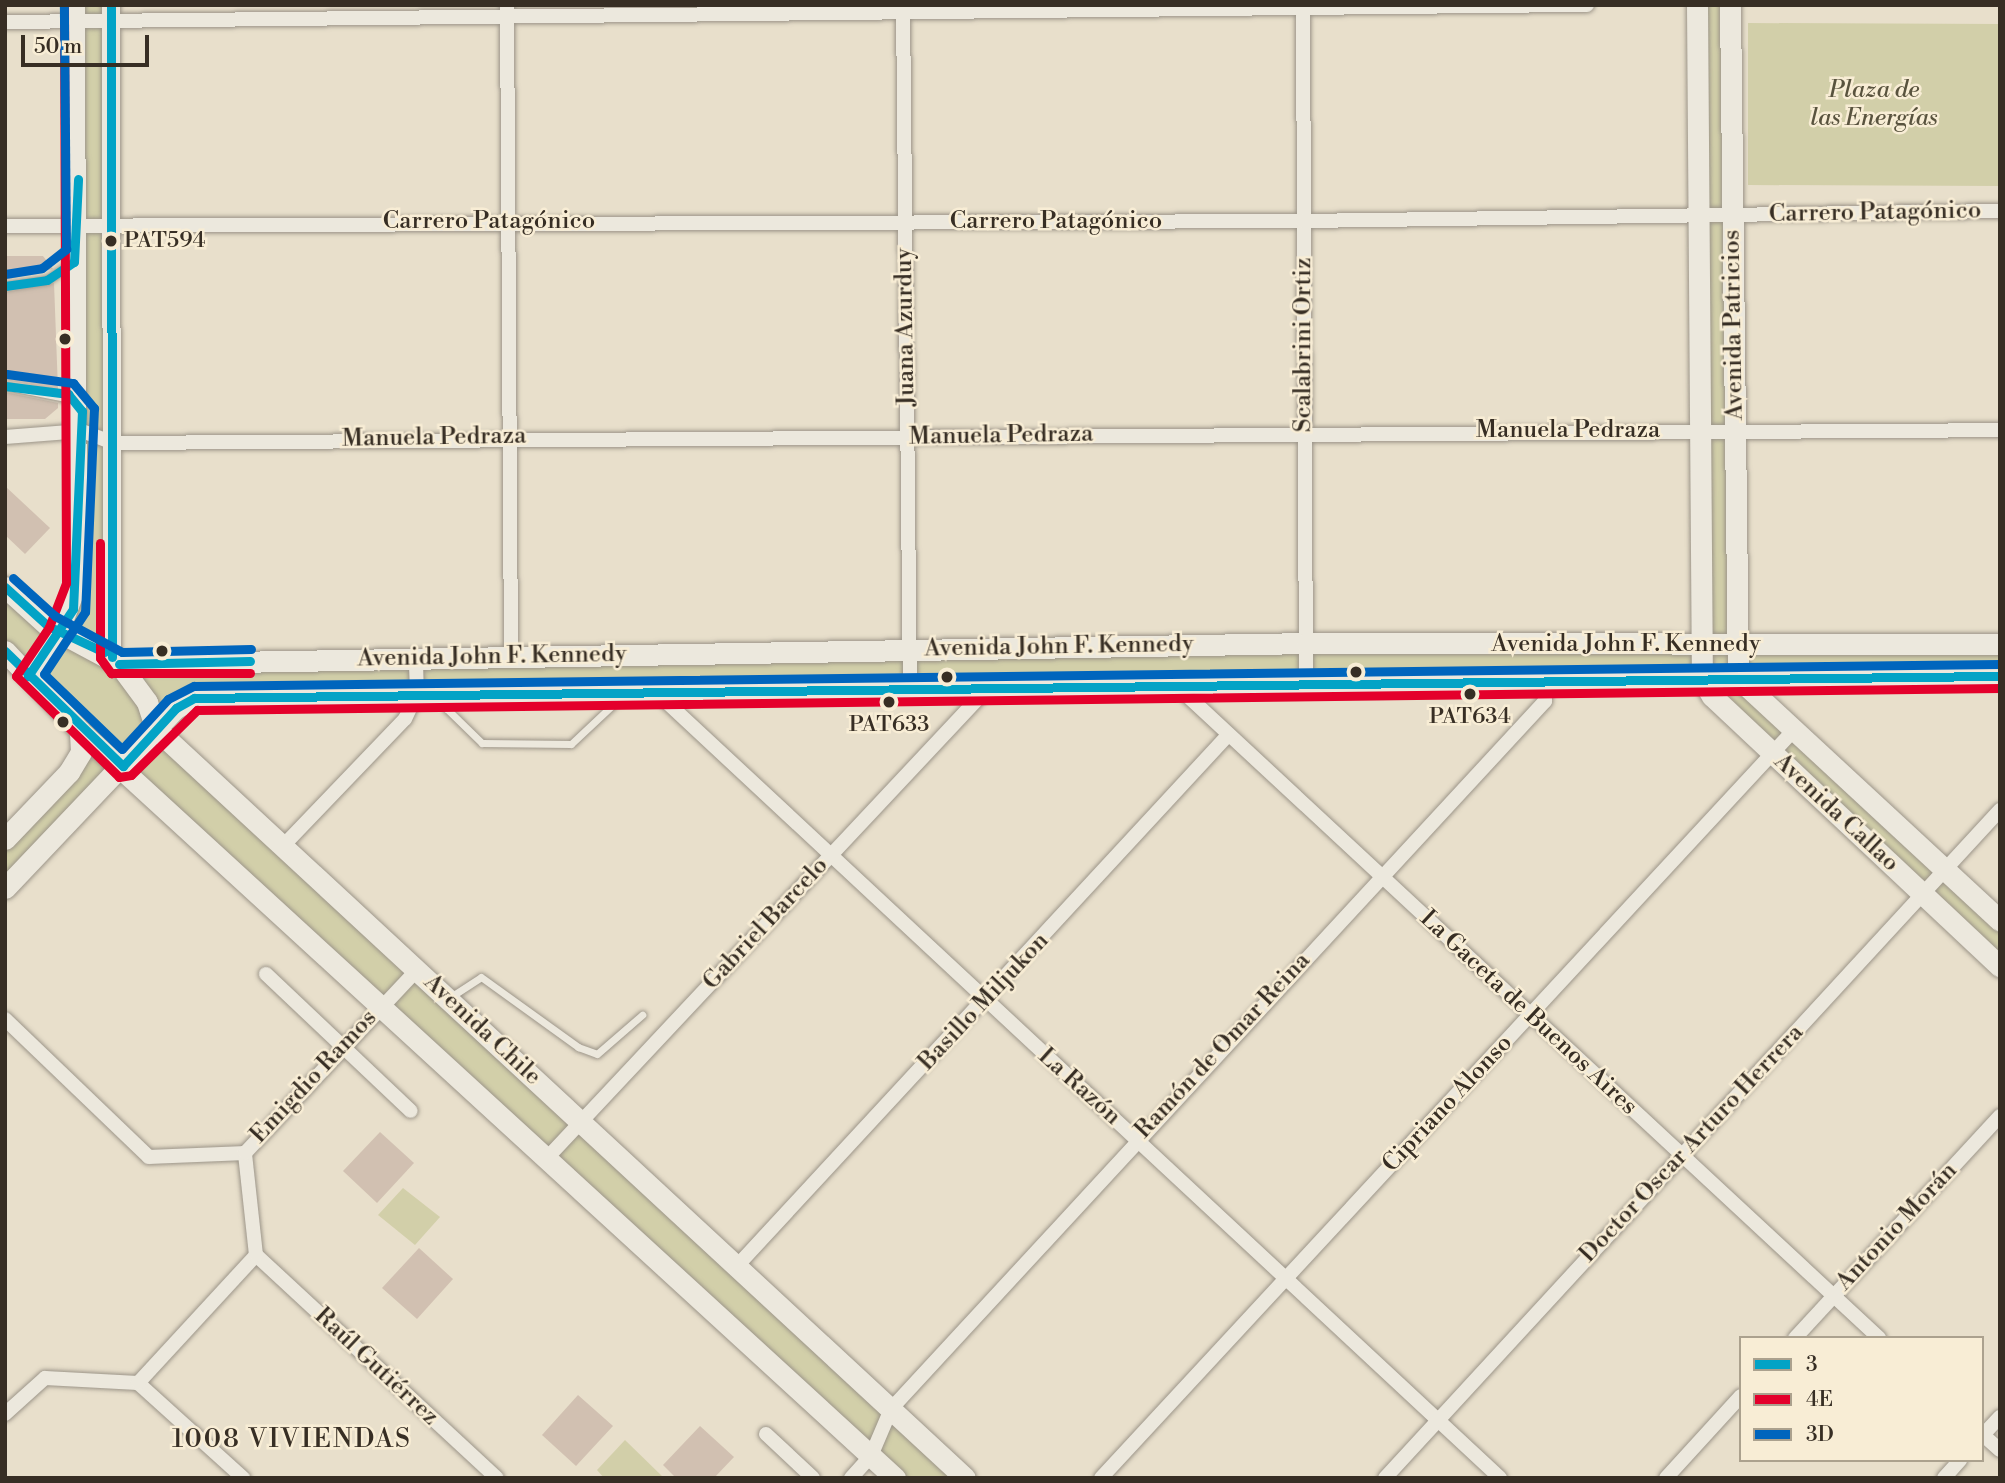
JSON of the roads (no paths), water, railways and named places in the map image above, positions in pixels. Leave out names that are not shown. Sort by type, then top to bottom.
[{"type":"main road","name":"Avenida Patricios","points":[[1697,5],[1702,646]]},
{"type":"main road","name":"Avenida Patricios","points":[[1730,5],[1738,646]]},
{"type":"main road","name":"Avenida Chile","points":[[5,587],[60,634],[116,661],[147,702],[156,729],[965,1478]]},
{"type":"main road","name":"Avenida John F. Kennedy","points":[[116,661],[416,659],[1307,643],[1702,646],[2000,644]]},
{"type":"main road","points":[[1702,646],[1702,680]]},
{"type":"main road","points":[[1738,646],[1738,678]]},
{"type":"main road","name":"Avenida Chile","points":[[5,651],[80,730],[123,766],[895,1478]]},
{"type":"main road","name":"Avenida John F. Kennedy","points":[[5,888],[123,766],[136,748],[194,698],[417,694],[659,695],[2000,676]]},
{"type":"main road","name":"Avenida Callao","points":[[1738,678],[2000,921]]},
{"type":"main road","name":"Avenida Callao","points":[[1702,680],[1773,754],[2000,965]]},
{"type":"main road","points":[[5,839],[69,772],[81,752],[80,730]]},
{"type":"street","points":[[5,22],[76,13],[1587,5]]},
{"type":"street","name":"Scalabrini Ortiz","points":[[1303,7],[1306,684]]},
{"type":"street","name":"Juana Azurduy","points":[[903,9],[910,691]]},
{"type":"street","points":[[507,11],[511,656]]},
{"type":"street","points":[[29,676],[60,634],[78,584],[82,411],[76,13]]},
{"type":"street","points":[[111,13],[116,661]]},
{"type":"street","name":"Carrero Patagónico","points":[[78,223],[1303,221],[2000,211]]},
{"type":"street","points":[[5,226],[78,223]]},
{"type":"street","name":"Manuela Pedraza","points":[[5,437],[82,431],[113,443],[509,437],[908,438],[1305,431],[2000,430]]},
{"type":"street","points":[[283,846],[405,719],[417,694],[416,659]]},
{"type":"street","name":"Ramón de Omar Reina","points":[[851,1478],[871,1456],[891,1409],[1136,1140],[1545,701],[1544,681]]},
{"type":"street","name":"La Gaceta de Buenos Aires","points":[[1178,687],[1877,1336]]},
{"type":"street","name":"Gabriel Barcelo","points":[[548,1157],[985,691]]},
{"type":"street","name":"La Razón","points":[[659,695],[829,857],[1500,1478]]},
{"type":"street","name":"Cipriano Alonso","points":[[1101,1478],[1794,730]]},
{"type":"street","name":"Basillo Miljukon","points":[[737,1266],[985,1002],[1228,735]]},
{"type":"street","name":"Doctor Oscar Arturo Herrera","points":[[1385,1478],[2000,810]]},
{"type":"street","name":"Emigdio Ramos","points":[[256,1255],[245,1153],[342,1046],[417,970]]},
{"type":"street","points":[[266,974],[411,1111]]},
{"type":"street","points":[[5,1020],[149,1157],[245,1153]]},
{"type":"street","name":"Antonio Morán","points":[[1797,1336],[2000,1116]]},
{"type":"street","points":[[138,1383],[256,1255]]},
{"type":"street","name":"Raúl Gutiérrez","points":[[256,1255],[496,1478]]},
{"type":"street","points":[[5,1413],[46,1378],[138,1383],[243,1478]]},
{"type":"street","points":[[1665,1478],[1739,1398]]},
{"type":"street","points":[[1984,1434],[2000,1417]]},
{"type":"street","points":[[766,1434],[813,1478]]},
{"type":"street","points":[[1984,1436],[2000,1450]]},
{"type":"street","points":[[1944,1478],[1958,1462]]},
{"type":"lane","points":[[5,286],[47,280],[78,256]]},
{"type":"lane","points":[[5,386],[68,394],[82,411]]},
{"type":"lane","points":[[445,694],[447,709],[482,743],[570,744],[624,694]]},
{"type":"lane","points":[[448,998],[481,977],[578,1047],[597,1054],[642,1015]]},
{"type":"place","name":"PAT594","points":[[111,241]]},
{"type":"place","name":"PAT634","points":[[1470,694]]},
{"type":"place","name":"PAT633","points":[[889,702]]},
{"type":"district","name":"1008 VIVIENDAS","points":[[292,1440]]},
{"type":"park label","name":"Plaza de las Energías","points":[[1874,105]]}]
